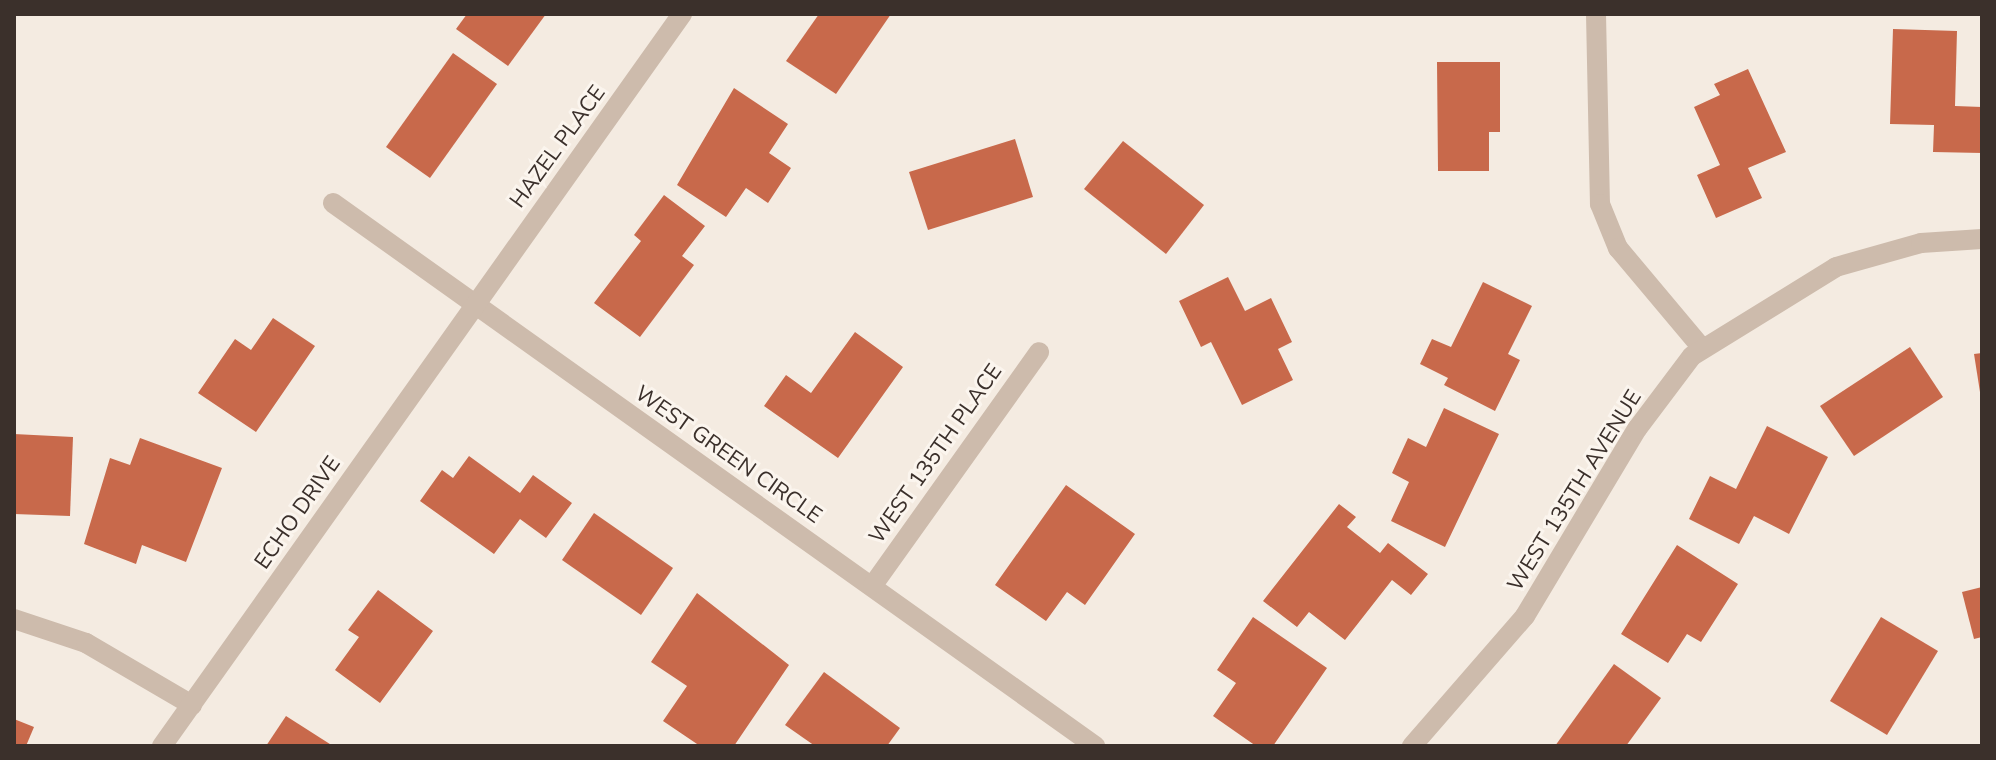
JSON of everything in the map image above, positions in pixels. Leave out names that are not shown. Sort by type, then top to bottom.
[{"type":"street","name":"HAZEL PLACE","points":[[473,307],[682,14]]},
{"type":"street","points":[[1596,14],[1600,204],[1618,248],[1702,348]]},
{"type":"street","name":"WEST GREEN CIRCLE","points":[[333,203],[473,307],[873,585],[1095,746]]},
{"type":"street","name":"WEST 135TH AVENUE","points":[[1412,746],[1525,616],[1637,429],[1702,348],[1836,267],[1921,243],[1982,239]]},
{"type":"street","name":"ECHO DRIVE","points":[[162,746],[473,307]]},
{"type":"street","name":"WEST 135TH PLACE","points":[[873,585],[1039,352]]},
{"type":"street","points":[[14,619],[86,643],[192,705]]},
{"type":"building","points":[[467,14],[546,14],[508,66],[456,29]]},
{"type":"building","points":[[819,14],[891,14],[836,94],[786,61]]},
{"type":"building","points":[[1893,29],[1957,31],[1955,106],[1982,107],[1982,153],[1933,152],[1934,125],[1890,124]]},
{"type":"building","points":[[453,53],[497,84],[430,178],[386,147]]},
{"type":"building","points":[[1437,62],[1500,62],[1500,132],[1489,132],[1489,171],[1438,171]]},
{"type":"building","points":[[1748,69],[1786,152],[1748,168],[1762,198],[1716,218],[1697,175],[1720,165],[1694,107],[1720,95],[1714,84]]},
{"type":"building","points":[[734,88],[788,124],[769,153],[791,168],[768,203],[746,188],[726,217],[677,185]]},
{"type":"building","points":[[1015,139],[1033,197],[928,230],[909,172]]},
{"type":"building","points":[[1123,141],[1204,205],[1166,254],[1084,189]]},
{"type":"building","points":[[664,195],[705,226],[682,256],[694,265],[640,337],[594,303],[641,241],[634,235]]},
{"type":"building","points":[[1228,277],[1245,311],[1271,298],[1292,342],[1278,349],[1293,380],[1242,405],[1211,342],[1201,347],[1179,301]]},
{"type":"building","points":[[1483,282],[1532,306],[1508,354],[1520,360],[1495,411],[1444,385],[1448,378],[1420,364],[1432,339],[1451,347]]},
{"type":"building","points":[[273,318],[315,346],[256,432],[198,393],[235,339],[251,350]]},
{"type":"building","points":[[855,332],[903,367],[838,458],[764,406],[786,375],[811,393]]},
{"type":"building","points":[[1910,347],[1943,397],[1854,456],[1820,406]]},
{"type":"building","points":[[1982,353],[1982,392],[1980,392],[1974,354]]},
{"type":"building","points":[[1444,408],[1499,434],[1445,547],[1391,521],[1409,482],[1392,473],[1408,438],[1426,447]]},
{"type":"building","points":[[1767,426],[1828,457],[1789,534],[1754,516],[1739,544],[1689,519],[1710,476],[1736,489]]},
{"type":"building","points":[[14,434],[73,437],[70,516],[14,514]]},
{"type":"building","points":[[140,438],[222,468],[186,562],[142,545],[136,564],[84,544],[110,458],[130,465]]},
{"type":"building","points":[[469,456],[520,493],[533,475],[572,503],[546,538],[520,519],[494,554],[420,501],[442,470],[453,478]]},
{"type":"building","points":[[1066,485],[1135,534],[1085,605],[1067,592],[1046,621],[995,585]]},
{"type":"building","points":[[1339,504],[1356,517],[1347,527],[1380,553],[1388,543],[1428,574],[1411,595],[1392,580],[1345,640],[1309,612],[1297,627],[1263,601]]},
{"type":"building","points":[[594,513],[673,568],[641,615],[562,560]]},
{"type":"building","points":[[1677,545],[1738,584],[1701,642],[1687,634],[1668,663],[1621,634]]},
{"type":"building","points":[[1982,587],[1982,637],[1974,639],[1962,592]]},
{"type":"building","points":[[378,590],[433,631],[380,703],[335,670],[359,637],[348,630]]},
{"type":"building","points":[[697,593],[789,665],[734,746],[700,746],[663,721],[687,686],[651,662]]},
{"type":"building","points":[[1253,617],[1327,668],[1273,746],[1256,746],[1213,716],[1236,683],[1217,670]]},
{"type":"building","points":[[1881,617],[1938,651],[1887,735],[1830,701]]},
{"type":"building","points":[[1614,664],[1661,698],[1626,746],[1555,746]]},
{"type":"building","points":[[824,672],[900,728],[887,746],[815,746],[785,725]]},
{"type":"building","points":[[286,716],[333,746],[266,746]]},
{"type":"building","points":[[14,719],[34,727],[26,746],[14,746]]}]
